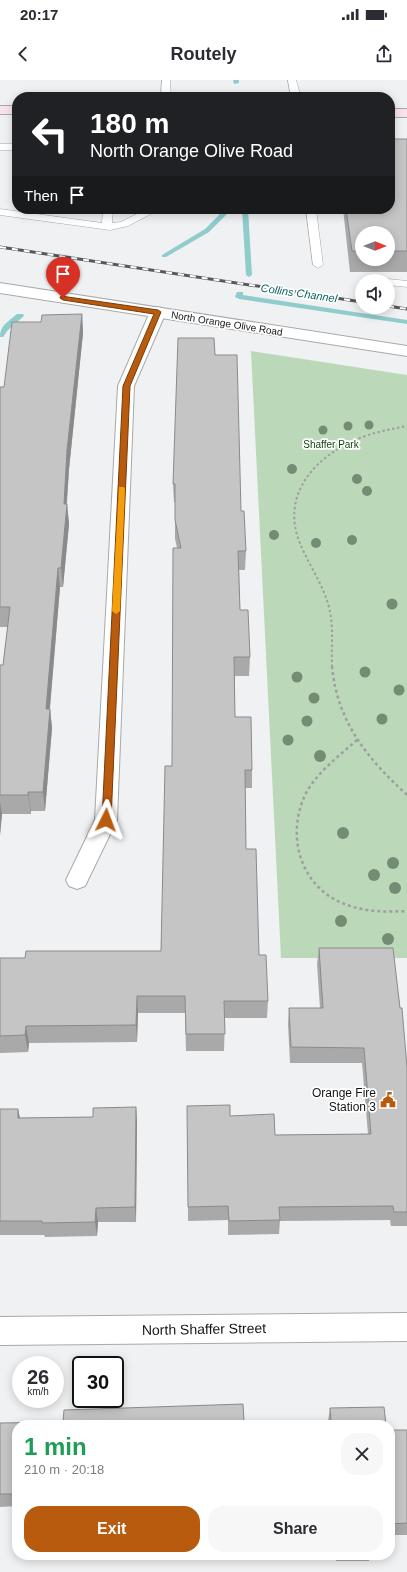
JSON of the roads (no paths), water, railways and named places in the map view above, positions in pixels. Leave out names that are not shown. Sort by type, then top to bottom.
[{"type":"main road","points":[[0,110],[12,110]]},
{"type":"main road","points":[[395,113],[407,113]]},
{"type":"street","name":"North Orange Olive Road","points":[[0,288],[407,351]]},
{"type":"street","points":[[77,880],[106,820],[126,386],[158,312]]},
{"type":"street","name":"North Shaffer Street","points":[[0,1331],[407,1327]]},
{"type":"lane","points":[[166,80],[166,92]]},
{"type":"lane","points":[[292,80],[295,92]]},
{"type":"lane","points":[[0,147],[12,146]]},
{"type":"lane","points":[[0,212],[12,212]]},
{"type":"lane","points":[[41,214],[107,227],[124,224],[145,214]]},
{"type":"lane","points":[[107,227],[108,214]]},
{"type":"lane","points":[[312,214],[318,265]]},
{"type":"lane","points":[[395,283],[407,284]]},
{"type":"waterway","points":[[164,256],[207,230],[225,214]]},
{"type":"waterway","name":"Collins Channel","points":[[245,214],[249,275]]},
{"type":"waterway","name":"Collins Channel","points":[[240,294],[239,297],[407,322]]},
{"type":"waterway","points":[[0,335],[5,328],[20,316]]},
{"type":"railway","points":[[0,247],[355,301]]},
{"type":"railway","points":[[395,307],[407,309]]},
{"type":"place","name":"Orange Fire Station 3","points":[[388,1100]]},
{"type":"park label","name":"Shaffer Park","points":[[331,444]]}]
